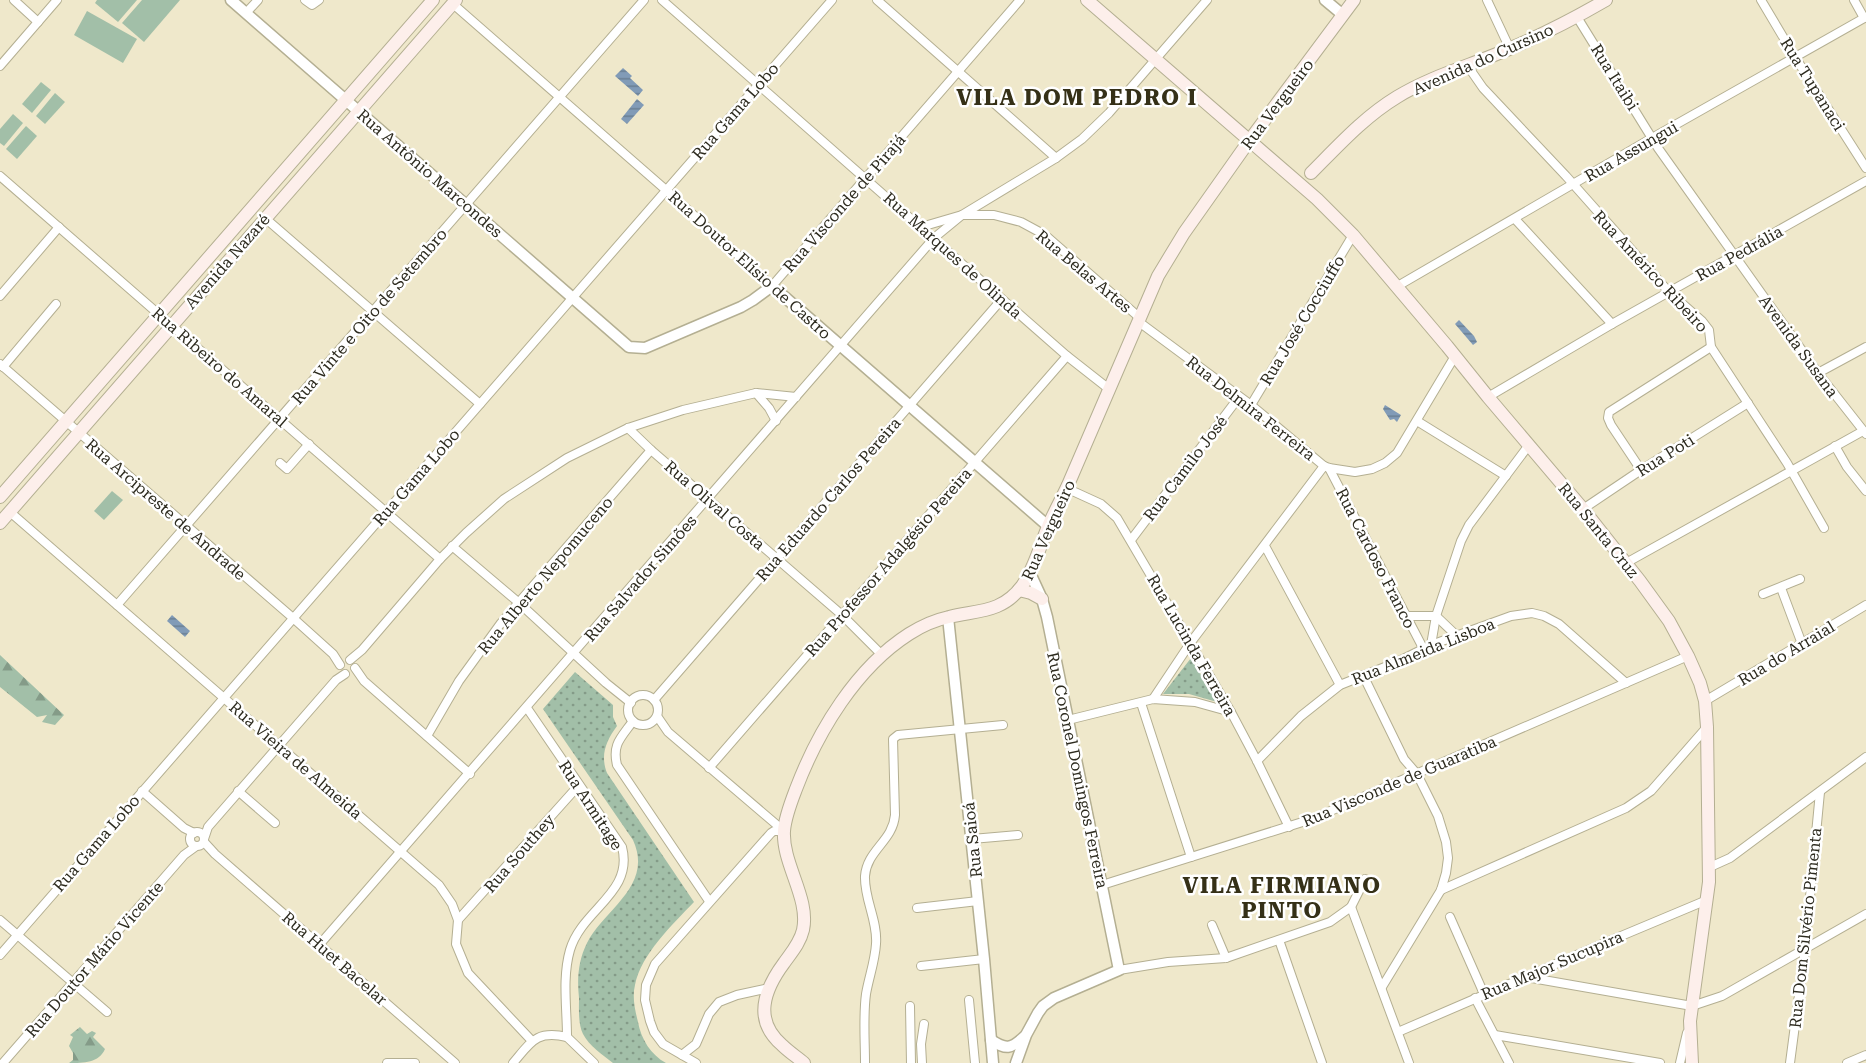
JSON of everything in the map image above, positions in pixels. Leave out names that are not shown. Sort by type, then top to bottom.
[{"type":"main road","name":"Avenida Nazaré","points":[[0,497],[433,0]]},
{"type":"main road","name":"Rua Santa Cruz","points":[[1087,0],[1317,199],[1353,235],[1583,509],[1669,621],[1688,656],[1705,701],[1707,727],[1710,867],[1690,1021],[1692,1063]]},
{"type":"main road","name":"Rua Vergueiro","points":[[804,1063],[772,1035],[766,1024],[764,1008],[769,988],[799,941],[804,921],[788,858],[784,831],[790,804],[803,770],[822,735],[859,679],[882,655],[909,634],[948,617],[994,608],[1009,600],[1019,590],[1030,573],[1048,526],[1158,276],[1177,242],[1354,0]]},
{"type":"main road","name":"Avenida do Cursino","points":[[1311,173],[1363,122],[1424,83],[1510,49],[1606,0]]},
{"type":"main road","name":"Avenida Nazaré","points":[[0,523],[454,2]]},
{"type":"main road","points":[[1282,169],[1311,173],[1317,199]]},
{"type":"main road","points":[[1019,590],[1042,599]]},
{"type":"street","points":[[14,0],[38,22]]},
{"type":"street","points":[[0,66],[57,0]]},
{"type":"street","name":"Rua Antônio Marcondes","points":[[231,0],[629,346]]},
{"type":"street","points":[[246,14],[258,0]]},
{"type":"street","points":[[305,0],[312,5],[319,0]]},
{"type":"street","name":"Rua Vinte e Oito de Setembro","points":[[117,605],[644,0]]},
{"type":"street","name":"Rua Marques de Olinda","points":[[662,0],[1067,356],[1109,389]]},
{"type":"street","name":"Rua Gama Lobo","points":[[0,955],[832,0]]},
{"type":"street","points":[[877,0],[1056,158]]},
{"type":"street","name":"Rua Visconde de Pirajá","points":[[629,346],[645,348],[741,307],[772,286],[1020,0]]},
{"type":"street","name":"Rua Salvador Simões","points":[[320,944],[934,238],[962,215],[1056,158],[1099,124],[1208,0]]},
{"type":"street","points":[[1325,0],[1343,15]]},
{"type":"street","points":[[1487,0],[1510,49]]},
{"type":"street","name":"Rua Tupanaci","points":[[1761,0],[1866,168]]},
{"type":"street","points":[[1854,0],[1865,17]]},
{"type":"street","name":"Rua Doutor Elísio de Castro","points":[[454,2],[840,346],[1048,526]]},
{"type":"street","name":"Rua Itaibi","points":[[1577,16],[1652,138],[1734,256]]},
{"type":"street","name":"Rua Assungui","points":[[1396,287],[1865,17]]},
{"type":"street","name":"Rua Américo Ribeiro","points":[[1467,65],[1483,88],[1669,292],[1707,326],[1711,347],[1791,470],[1824,528]]},
{"type":"street","name":"Rua Ribeiro do Amaral","points":[[0,176],[440,559]]},
{"type":"street","name":"Rua Pedrália","points":[[1488,397],[1612,324],[1866,181]]},
{"type":"street","points":[[987,200],[988,208],[994,215]]},
{"type":"street","name":"Rua Salvador Simões","points":[[921,227],[962,215]]},
{"type":"street","name":"Rua Belas Artes","points":[[962,215],[994,215],[1021,222],[1045,235],[1139,320]]},
{"type":"street","points":[[265,218],[480,404]]},
{"type":"street","points":[[1515,219],[1612,324]]},
{"type":"street","points":[[0,296],[59,227]]},
{"type":"street","name":"Rua José Cocciuffo","points":[[1251,405],[1353,235]]},
{"type":"street","name":"Avenida Susana","points":[[1734,256],[1818,373],[1865,433]]},
{"type":"street","name":"Rua Eduardo Carlos Pereira","points":[[654,700],[1002,299]]},
{"type":"street","points":[[2,365],[56,304]]},
{"type":"street","name":"Rua Delmira Ferreira","points":[[1139,320],[1251,405],[1327,467],[1354,472],[1372,469],[1385,463],[1397,453],[1455,356]]},
{"type":"street","points":[[1641,470],[1611,425],[1608,418],[1609,412],[1711,347]]},
{"type":"street","points":[[1818,373],[1866,347]]},
{"type":"street","name":"Rua Professor Adalgésio Pereira","points":[[709,768],[1067,356]]},
{"type":"street","name":"Rua Arcipreste de Andrade","points":[[2,365],[348,667]]},
{"type":"street","points":[[756,393],[769,408],[776,421]]},
{"type":"street","name":"Rua Doutor Mário Vicente","points":[[3,1063],[440,559],[504,500],[567,458],[628,428],[683,410],[756,393],[796,397]]},
{"type":"street","name":"Rua Camilo José","points":[[1131,540],[1239,397]]},
{"type":"street","name":"Rua Poti","points":[[1583,509],[1748,403]]},
{"type":"street","points":[[1417,421],[1506,476]]},
{"type":"street","name":"Rua Olival Costa","points":[[628,428],[842,615],[882,655]]},
{"type":"street","points":[[1626,563],[1835,446],[1865,433]]},
{"type":"street","points":[[280,463],[287,469],[309,444]]},
{"type":"street","points":[[1427,647],[1461,541],[1469,525],[1529,445]]},
{"type":"street","points":[[1835,446],[1846,467],[1866,490]]},
{"type":"street","name":"Rua Alberto Nepomuceno","points":[[428,736],[459,681],[480,651],[519,602],[651,450]]},
{"type":"street","points":[[1153,699],[1191,642],[1327,467]]},
{"type":"street","name":"Rua Cardoso Franco","points":[[1327,467],[1406,616],[1427,647]]},
{"type":"street","name":"Rua Lucinda Ferreira","points":[[1066,488],[1109,509],[1117,518],[1231,712],[1289,827]]},
{"type":"street","name":"Rua Vieira de Almeida","points":[[10,512],[439,885],[452,904],[458,920],[456,944],[468,973],[532,1041]]},
{"type":"street","points":[[453,546],[631,703]]},
{"type":"street","points":[[1265,546],[1340,685]]},
{"type":"street","name":"Rua Coronel Domingos Ferreira","points":[[1030,573],[1042,599],[1119,970]]},
{"type":"street","points":[[1763,594],[1800,579]]},
{"type":"street","points":[[1781,588],[1802,644]]},
{"type":"street","name":"Rua do Arraial","points":[[1705,701],[1866,605]]},
{"type":"street","name":"Rua Almeida Lisboa","points":[[1257,761],[1301,716],[1340,685],[1456,635],[1511,616],[1532,613],[1559,624],[1626,683]]},
{"type":"street","points":[[1406,616],[1436,616],[1456,635]]},
{"type":"street","name":"Rua Saioá","points":[[948,617],[993,1063]]},
{"type":"street","name":"Rua Visconde de Guaratiba","points":[[1102,885],[1312,819],[1688,656]]},
{"type":"street","points":[[348,667],[470,774]]},
{"type":"street","points":[[1363,675],[1404,759],[1417,774],[1438,816],[1446,842],[1447,865],[1441,890],[1382,987]]},
{"type":"street","points":[[649,724],[657,716],[658,710],[654,700],[642,696],[635,698],[629,712],[633,721],[644,725],[649,724],[668,732]]},
{"type":"street","points":[[1068,720],[1153,699],[1195,702],[1231,712]]},
{"type":"street","points":[[1141,703],[1191,857]]},
{"type":"street","name":"Rua Armitage","points":[[527,708],[621,847],[624,856],[621,879],[579,930],[571,948],[565,984],[567,1037]]},
{"type":"street","points":[[657,716],[668,732],[784,831]]},
{"type":"street","points":[[633,721],[618,742],[614,752],[617,765],[709,901]]},
{"type":"street","points":[[865,1063],[864,1010],[877,942],[866,894],[865,874],[875,850],[894,827],[893,739],[898,735],[1003,725]]},
{"type":"street","points":[[1441,890],[1626,808],[1651,791],[1707,727]]},
{"type":"street","points":[[1710,867],[1730,858],[1866,757]]},
{"type":"street","name":"Rua Southey","points":[[458,920],[579,785]]},
{"type":"street","name":"Rua Huet Bacelar","points":[[142,791],[455,1063]]},
{"type":"street","points":[[238,792],[275,824]]},
{"type":"street","name":"Rua Dom Silvério Pimenta","points":[[1790,1063],[1805,949],[1820,792]]},
{"type":"street","points":[[696,1063],[663,1044],[654,1032],[645,1000],[646,986],[655,964],[709,901],[771,833],[784,831]]},
{"type":"street","points":[[972,839],[1018,835]]},
{"type":"street","points":[[1016,1063],[1025,1037],[1038,1012],[1049,1001],[1119,970],[1168,962],[1226,958],[1330,922],[1351,907],[1365,879]]},
{"type":"street","name":"Rua Major Sucupira","points":[[1398,1032],[1707,900]]},
{"type":"street","points":[[917,908],[978,901]]},
{"type":"street","points":[[1351,907],[1409,1063]]},
{"type":"street","points":[[1526,977],[1692,1006],[1722,996],[1866,914]]},
{"type":"street","points":[[1450,917],[1484,994]]},
{"type":"street","points":[[0,920],[107,1012]]},
{"type":"street","points":[[1212,925],[1226,958]]},
{"type":"street","points":[[1279,940],[1322,1063]]},
{"type":"street","points":[[921,966],[984,959]]},
{"type":"street","points":[[682,1055],[696,1044],[710,1014],[719,1002],[737,995],[769,988]]},
{"type":"street","points":[[1475,998],[1509,1063]]},
{"type":"street","points":[[969,1000],[975,1063]]},
{"type":"street","points":[[910,1006],[911,1063]]},
{"type":"street","name":"Rua Santa Cruz","points":[[1680,1063],[1690,1021]]},
{"type":"street","points":[[922,1063],[921,1044],[924,1024]]},
{"type":"street","points":[[513,1063],[538,1037],[556,1035],[567,1037],[594,1063]]},
{"type":"street","points":[[1495,1035],[1660,1063]]},
{"type":"street","points":[[991,1040],[1004,1048],[1011,1047],[1025,1037]]},
{"type":"street","points":[[1847,1063],[1866,1055]]},
{"type":"street","points":[[387,1063],[415,1063]]},
{"type":"green space","points":[[97,0],[137,0],[118,22],[95,3]]},
{"type":"green space","points":[[142,0],[180,0],[144,42],[122,23]]},
{"type":"green space","points":[[87,11],[137,39],[123,63],[74,35]]},
{"type":"green space","points":[[41,82],[51,90],[32,113],[22,104]]},
{"type":"green space","points":[[55,93],[65,102],[45,124],[36,116]]},
{"type":"green space","points":[[13,114],[23,123],[4,146],[0,143],[0,129]]},
{"type":"green space","points":[[26,126],[37,136],[17,159],[6,149]]},
{"type":"green space","points":[[112,491],[123,500],[104,520],[94,511]]},
{"type":"green space","points":[[0,655],[64,715],[55,725],[42,722],[47,715],[37,717],[0,687]]},
{"type":"green space","points":[[1191,658],[1217,702],[1189,694],[1163,694]]},
{"type":"green space","points":[[575,672],[613,705],[613,717],[617,726],[605,748],[604,760],[607,773],[694,902],[651,951],[638,973],[634,990],[639,1028],[651,1051],[666,1063],[613,1063],[596,1050],[583,1034],[580,1026],[578,977],[582,957],[595,931],[632,884],[637,871],[638,856],[633,840],[543,709]]},
{"type":"green space","points":[[80,1027],[87,1034],[92,1031],[96,1033],[93,1037],[105,1049],[95,1060],[69,1063],[73,1060],[73,1053],[69,1046],[73,1037],[70,1035]]},
{"type":"water","points":[[623,68],[643,90],[638,96],[615,76]]},
{"type":"water","points":[[637,99],[644,105],[627,124],[621,119]]},
{"type":"water","points":[[1459,320],[1474,336],[1477,342],[1473,345],[1455,324]]},
{"type":"water","points":[[1385,405],[1401,415],[1397,422],[1394,419],[1390,420],[1383,409]]},
{"type":"water","points":[[172,615],[190,631],[185,637],[167,621]]},
{"type":"district","name":"VILA DOM PEDRO I","points":[[1077,97]]},
{"type":"district","name":"VILA FIRMIANO PINTO","points":[[1282,898]]}]
